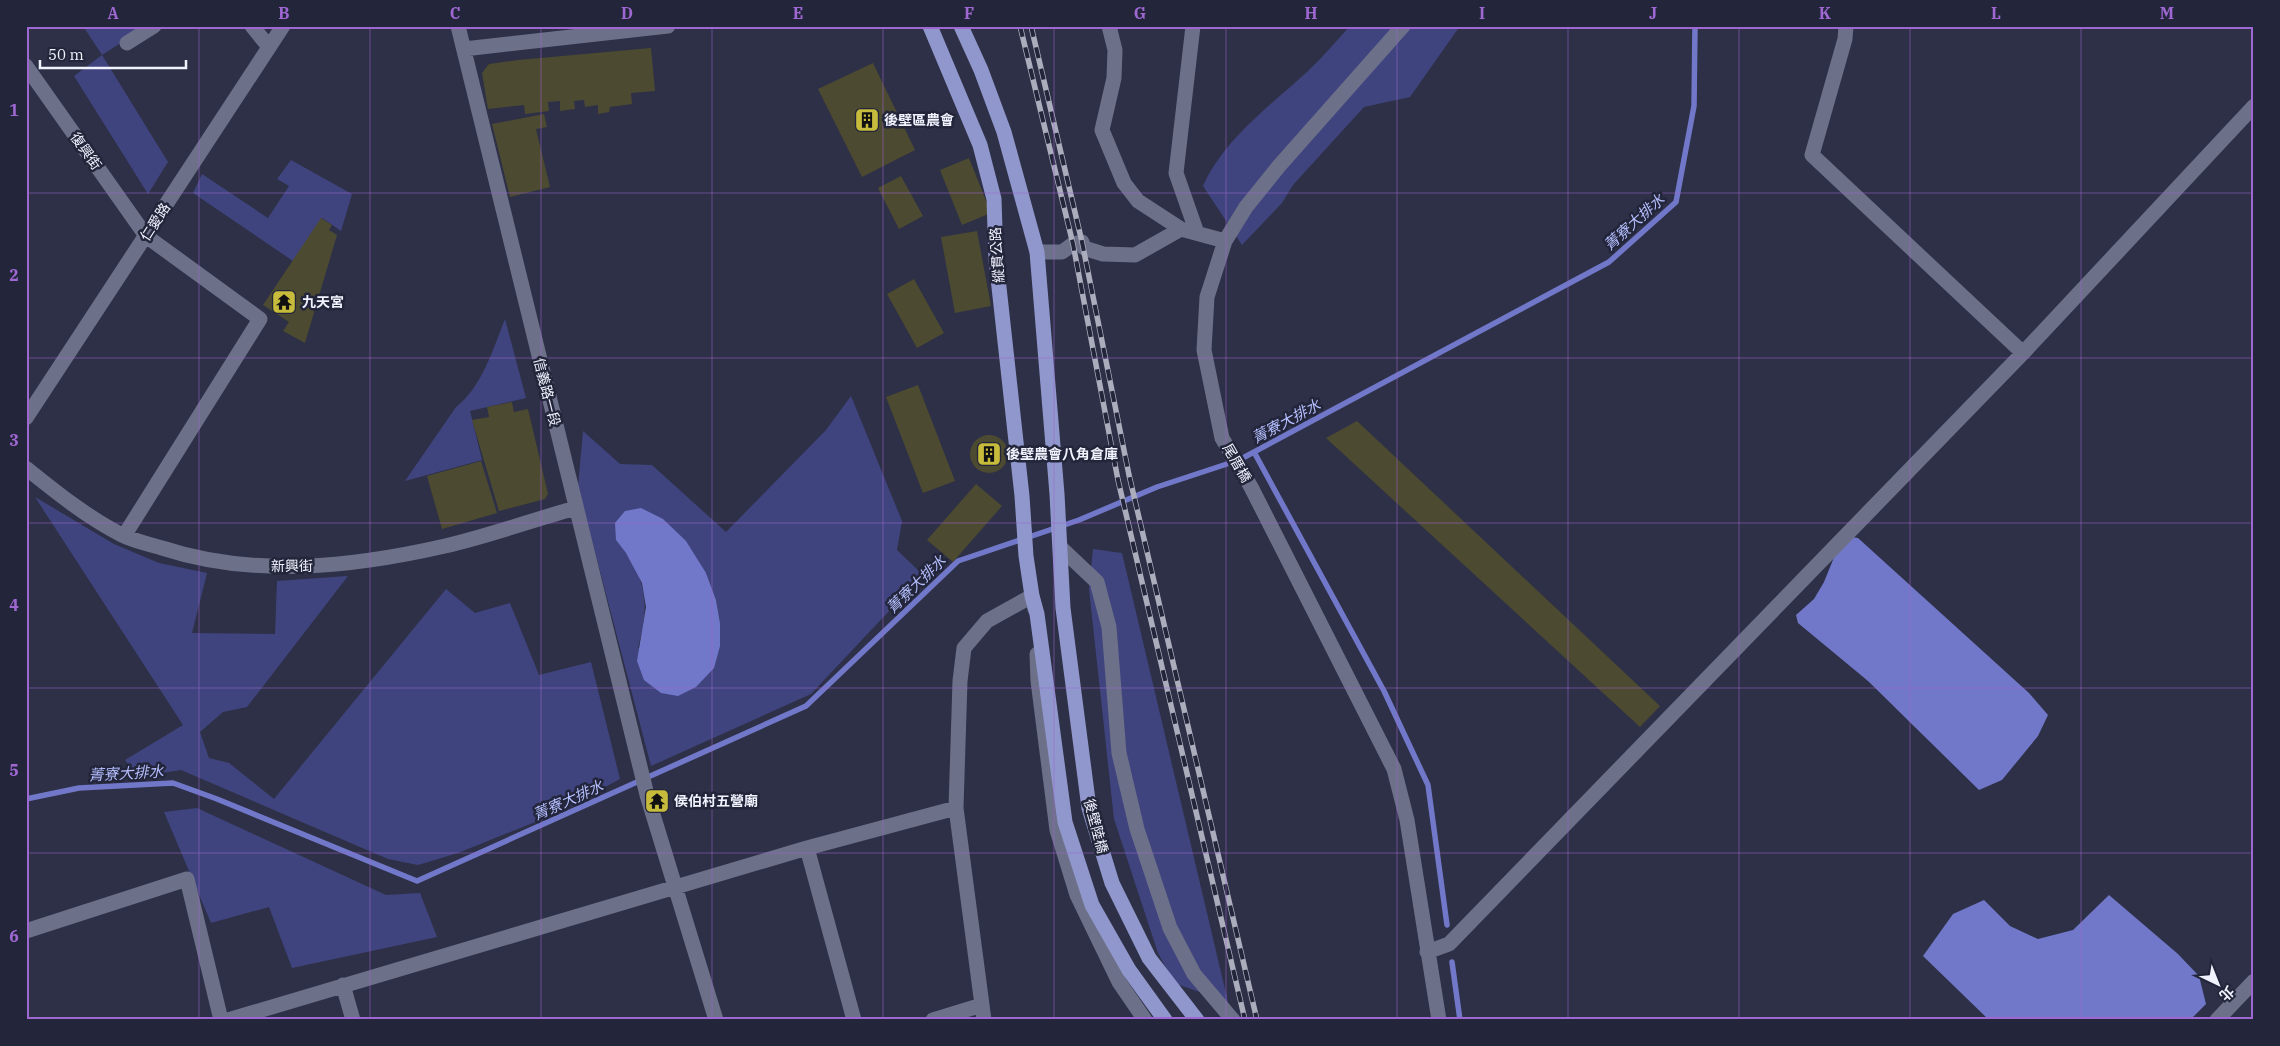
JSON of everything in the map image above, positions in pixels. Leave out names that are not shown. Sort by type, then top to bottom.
[{"type":"main road","name":"縱貫公路","points":[[930,26],[980,145],[994,199],[996,260],[1022,496],[1026,556],[1032,596]]},
{"type":"main road","points":[[961,26],[981,70],[1004,132],[1036,252],[1061,548]]},
{"type":"main road","name":"後壁陸橋","points":[[1061,548],[1063,608],[1089,808],[1112,883],[1149,958],[1196,1020]]},
{"type":"main road","name":"後壁陸橋","points":[[1032,596],[1037,614],[1065,822],[1092,905],[1129,970],[1166,1020]]},
{"type":"street","points":[[127,43],[154,26]]},
{"type":"street","points":[[252,26],[269,47]]},
{"type":"street","name":"仁愛路","points":[[26,418],[283,26]]},
{"type":"street","name":"信義路一段","points":[[458,26],[647,795],[716,1020]]},
{"type":"street","points":[[464,48],[573,32],[668,26]]},
{"type":"street","points":[[1110,26],[1115,50],[1114,78],[1102,130],[1124,183],[1138,201],[1181,229],[1225,241]]},
{"type":"street","points":[[1193,26],[1176,173],[1197,233]]},
{"type":"street","name":"尾厝橋","points":[[1403,26],[1279,166],[1246,207],[1225,241],[1208,297],[1204,350],[1222,438],[1251,487],[1394,769],[1407,820],[1439,1020]]},
{"type":"street","points":[[1846,26],[1845,39],[1812,155],[2023,353]]},
{"type":"street","name":"復興街","points":[[26,66],[146,236],[260,319],[124,536]]},
{"type":"street","points":[[1427,952],[1449,944],[2023,353],[2254,106]]},
{"type":"street","points":[[1036,252],[1062,252],[1073,244],[1082,242],[1084,248],[1103,254],[1135,255],[1181,229]]},
{"type":"street","name":"新興街","points":[[26,468],[66,501],[124,536],[178,553],[227,564],[293,568],[360,562],[446,546],[576,508]]},
{"type":"street","points":[[1061,548],[1097,582],[1109,627],[1119,753],[1137,829],[1170,928],[1194,974],[1234,1020]]},
{"type":"street","points":[[933,1020],[983,1012],[956,808],[960,681],[964,648],[987,621],[1032,596],[1038,619],[1038,681],[1057,830],[1077,895],[1119,982],[1145,1020]]},
{"type":"street","points":[[228,1020],[807,848],[956,808]]},
{"type":"street","points":[[807,848],[854,1020]]},
{"type":"street","points":[[26,931],[187,879],[221,1020]]},
{"type":"street","points":[[2217,1020],[2254,981]]},
{"type":"street","points":[[343,985],[353,1020]]},
{"type":"shaded area","points":[[83,26],[147,26],[102,55]]},
{"type":"shaded area","points":[[1350,26],[1460,26],[1410,97],[1364,107],[1293,185],[1282,203],[1242,245],[1203,186],[1223,153],[1236,138],[1264,110],[1314,66]]},
{"type":"shaded area","points":[[102,55],[168,162],[148,194],[74,76]]},
{"type":"shaded area","points":[[291,160],[352,194],[341,231],[322,218],[293,261],[193,193],[202,174],[268,218],[289,186],[277,179]]},
{"type":"shaded area","points":[[505,319],[526,398],[470,411],[482,460],[405,481],[456,407],[465,399],[480,378]]},
{"type":"shaded area","points":[[851,396],[902,521],[897,550],[923,575],[811,694],[651,766],[578,487],[583,431],[620,464],[652,465],[726,532],[826,430]],"holes":[[[616,540],[706,573],[716,600],[720,623],[638,648],[644,617],[643,591],[634,566]]]},
{"type":"shaded area","points":[[35,497],[114,544],[159,563],[207,573],[192,633],[275,634],[277,581],[348,576],[247,707],[223,712],[200,732],[209,758],[229,763],[274,799],[446,589],[475,613],[510,603],[539,675],[591,662],[620,779],[555,814],[458,853],[418,865],[388,859],[181,770],[137,777],[125,760],[183,725]]},
{"type":"shaded area","points":[[641,508],[663,519],[686,541],[706,573],[716,600],[720,623],[720,646],[714,668],[696,687],[678,696],[661,693],[644,680],[637,661],[646,607],[642,583],[626,553],[616,540],[615,523],[625,511]]},
{"type":"shaded area","points":[[1852,537],[1858,538],[2029,693],[2048,715],[2038,736],[2002,780],[1979,790],[1868,681],[1798,623],[1796,615],[1814,599],[1824,582],[1839,545]]},
{"type":"shaded area","points":[[1093,549],[1122,553],[1228,1002],[1174,983],[1158,953],[1114,819],[1089,589]]},
{"type":"shaded area","points":[[197,808],[386,895],[420,893],[437,937],[292,968],[269,907],[211,923],[164,812]]},
{"type":"shaded area","points":[[2109,895],[2178,954],[2199,976],[2206,1004],[2190,1020],[1989,1020],[1923,956],[1953,914],[1984,900],[2010,926],[2038,939],[2073,930]]},
{"type":"building","points":[[651,48],[655,91],[631,93],[632,104],[610,107],[609,112],[598,114],[598,105],[585,107],[584,100],[574,101],[575,109],[560,111],[560,101],[548,102],[549,111],[525,114],[524,105],[488,109],[482,73],[489,64]]},
{"type":"building","name":"後壁區農會","points":[[873,63],[915,150],[862,177],[818,89]]},
{"type":"building","points":[[544,114],[547,127],[536,129],[550,187],[510,197],[492,124]]},
{"type":"building","points":[[969,158],[991,213],[962,225],[940,170]]},
{"type":"building","points":[[901,176],[923,216],[899,229],[878,188]]},
{"type":"building","points":[[321,218],[332,225],[329,230],[337,235],[305,343],[283,331],[289,322],[263,305]]},
{"type":"building","points":[[977,231],[991,306],[955,313],[941,237]]},
{"type":"building","points":[[914,279],[944,333],[917,348],[887,294]]},
{"type":"building","points":[[918,385],[955,481],[923,493],[886,397]]},
{"type":"building","points":[[512,402],[514,412],[528,409],[548,494],[545,499],[499,511],[472,420],[489,417],[487,407]]},
{"type":"building","points":[[1357,421],[1660,706],[1640,727],[1326,438]]},
{"type":"building","name":"後壁農會八角倉庫","points":[[989,435],[1003,440],[1008,454],[1003,468],[989,473],[975,468],[970,454],[975,440]]},
{"type":"building","points":[[481,461],[497,513],[442,529],[427,476]]},
{"type":"building","points":[[976,484],[1002,506],[953,562],[927,540]]},
{"type":"waterway","name":"菁寮大排水","points":[[26,799],[79,788],[173,783],[217,799],[417,881],[806,706],[958,561],[1079,520],[1157,487],[1239,460],[1609,262],[1676,202],[1694,106],[1695,26]]},
{"type":"waterway","points":[[1254,452],[1384,691],[1428,785],[1447,925]]},
{"type":"waterway","points":[[1452,962],[1460,1020]]},
{"type":"railway","points":[[1020,26],[1073,244],[1118,480],[1245,1020]]},
{"type":"railway","points":[[1031,26],[1082,242],[1129,475],[1257,1020]]},
{"type":"place","name":"後壁區農會","points":[[867,120]]},
{"type":"place","name":"九天宮","points":[[284,302]]},
{"type":"place","name":"後壁農會八角倉庫","points":[[989,454]]},
{"type":"place","name":"侯伯村五營廟","points":[[657,801]]}]
